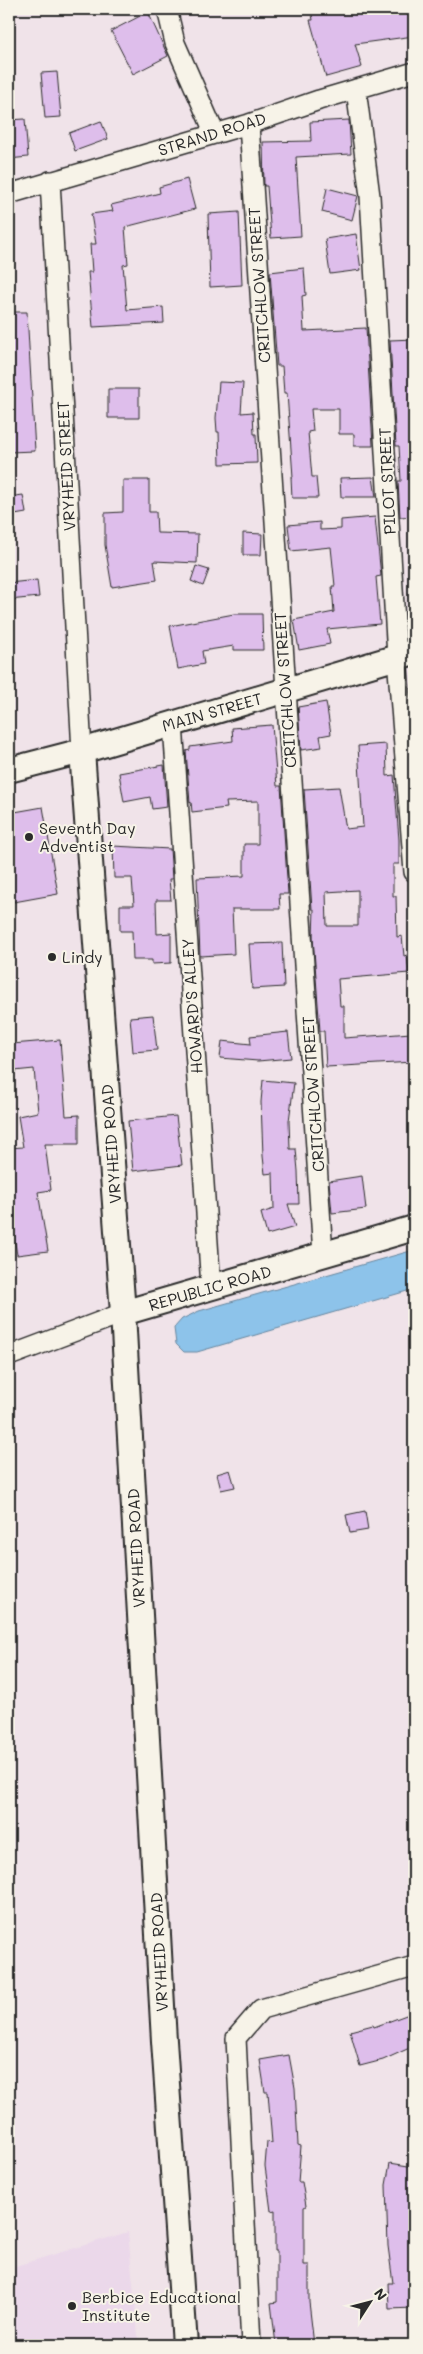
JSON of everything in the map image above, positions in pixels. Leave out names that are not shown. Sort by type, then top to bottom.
[{"type":"street","points":[[167,9],[175,43],[215,134]]},
{"type":"street","name":"STRAND ROAD","points":[[9,194],[249,124],[319,100],[414,72]]},
{"type":"street","name":"PILOT STREET","points":[[356,89],[370,196],[406,655],[414,872]]},
{"type":"street","name":"CRITCHLOW STREET","points":[[249,124],[323,1255]]},
{"type":"street","name":"VRYHEID STREET","points":[[50,181],[82,751]]},
{"type":"street","name":"MAIN STREET","points":[[9,770],[82,751],[406,655]]},
{"type":"street","name":"HOWARD'S ALLEY","points":[[172,724],[211,1287]]},
{"type":"street","name":"VRYHEID ROAD","points":[[82,751],[123,1313],[163,2031],[184,2345]]},
{"type":"street","name":"REPUBLIC ROAD","points":[[9,1356],[123,1313],[414,1228]]},
{"type":"street","points":[[251,2345],[236,2038],[260,2009],[414,1966]]},
{"type":"shaded area","name":"Berbice Educational Institute","points":[[128,2232],[139,2345],[9,2345],[9,2268]]},
{"type":"water","points":[[414,1250],[414,1289],[197,1352],[184,1352],[176,1344],[174,1328],[182,1319],[199,1311]]},
{"type":"building","points":[[311,9],[414,9],[414,36],[355,44],[362,67],[326,77],[310,20],[313,20]]},
{"type":"building","points":[[148,12],[168,56],[133,74],[111,31]]},
{"type":"building","points":[[57,72],[61,117],[45,118],[41,73]]},
{"type":"building","points":[[25,119],[28,157],[9,159],[9,120]]},
{"type":"building","points":[[349,120],[351,154],[296,157],[301,236],[271,238],[267,186],[264,186],[263,142],[311,141],[310,122]]},
{"type":"building","points":[[101,121],[108,139],[75,151],[69,133]]},
{"type":"building","points":[[187,179],[195,209],[125,227],[128,264],[123,265],[127,310],[163,307],[164,323],[93,327],[88,272],[92,272],[90,244],[96,244],[91,214],[113,211],[111,205],[160,193],[159,187]]},
{"type":"building","points":[[327,188],[358,196],[352,220],[322,212]]},
{"type":"building","points":[[239,212],[242,285],[210,287],[208,214]]},
{"type":"building","points":[[356,234],[361,270],[330,274],[325,239]]},
{"type":"building","points":[[304,268],[306,295],[302,296],[304,331],[366,328],[373,446],[354,446],[354,434],[339,434],[339,409],[311,409],[313,431],[308,432],[312,477],[316,477],[318,498],[292,498],[291,477],[293,477],[287,393],[284,393],[282,366],[277,366],[270,272]]},
{"type":"building","points":[[9,312],[27,312],[35,451],[9,452]]},
{"type":"building","points":[[414,339],[414,516],[400,517],[398,481],[401,481],[399,446],[396,446],[390,340]]},
{"type":"building","points":[[219,382],[243,383],[241,413],[253,412],[257,463],[220,464],[219,432],[217,432],[216,418]]},
{"type":"building","points":[[108,389],[139,389],[139,418],[108,418]]},
{"type":"building","points":[[373,477],[376,497],[341,497],[340,478]]},
{"type":"building","points":[[123,480],[149,480],[149,512],[156,512],[157,533],[198,534],[197,563],[154,561],[157,580],[112,587],[105,545],[105,513],[123,512]]},
{"type":"building","points":[[23,495],[26,513],[9,516],[9,497]]},
{"type":"building","points":[[375,517],[381,576],[376,577],[380,624],[327,629],[330,644],[299,650],[294,620],[334,612],[332,586],[335,586],[331,547],[291,551],[288,525],[320,522],[320,530],[341,529],[341,520]]},
{"type":"building","points":[[243,533],[262,534],[261,555],[243,555]]},
{"type":"building","points":[[196,566],[209,570],[203,586],[191,581]]},
{"type":"building","points":[[37,580],[39,597],[9,600],[9,583]]},
{"type":"building","points":[[234,614],[262,614],[263,650],[234,650],[234,646],[202,651],[204,664],[178,669],[170,626]]},
{"type":"building","points":[[326,702],[331,734],[320,736],[322,747],[301,750],[298,707]]},
{"type":"building","points":[[272,725],[277,786],[281,786],[288,894],[279,894],[280,909],[232,909],[234,954],[200,956],[197,878],[244,876],[244,844],[258,844],[258,801],[226,802],[227,808],[192,812],[186,751],[190,750],[190,747],[233,741],[232,728]]},
{"type":"building","points":[[386,744],[387,776],[394,775],[399,864],[393,864],[393,896],[396,896],[397,937],[402,936],[404,956],[407,955],[409,973],[338,979],[340,1006],[344,1006],[344,1038],[411,1033],[413,1062],[326,1067],[324,1031],[320,1031],[313,937],[314,909],[312,909],[304,789],[339,787],[346,829],[363,827],[358,746]],"holes":[[[358,890],[358,926],[327,926],[326,892]]]},
{"type":"building","points":[[164,765],[167,807],[152,809],[150,797],[124,802],[119,773]]},
{"type":"building","points":[[43,807],[58,894],[14,902],[9,873],[9,813]]},
{"type":"building","points":[[113,846],[170,849],[172,879],[169,879],[171,900],[156,900],[157,934],[171,933],[171,963],[152,964],[152,960],[133,960],[132,931],[120,931],[120,905],[134,905],[132,878],[114,878]]},
{"type":"building","points":[[282,943],[284,987],[252,989],[249,944]]},
{"type":"building","points":[[153,1015],[157,1050],[133,1052],[130,1017]]},
{"type":"building","points":[[288,1032],[291,1058],[258,1061],[220,1058],[222,1041],[251,1044],[250,1036]]},
{"type":"building","points":[[60,1040],[66,1116],[79,1115],[79,1144],[45,1144],[51,1190],[38,1192],[48,1251],[17,1255],[9,1208],[9,1148],[23,1147],[18,1116],[38,1112],[34,1069],[14,1071],[12,1044]]},
{"type":"building","points":[[263,1080],[294,1083],[289,1121],[290,1149],[296,1149],[299,1204],[288,1204],[295,1227],[267,1235],[261,1213],[274,1209],[273,1173],[265,1174],[263,1156],[261,1102]]},
{"type":"building","points":[[176,1116],[182,1165],[133,1171],[128,1121]]},
{"type":"building","points":[[362,1176],[366,1209],[332,1213],[329,1181]]},
{"type":"building","points":[[230,1470],[235,1487],[221,1490],[217,1474]]},
{"type":"building","points":[[365,1511],[368,1530],[350,1533],[346,1515]]},
{"type":"building","points":[[409,2014],[414,2028],[414,2046],[383,2060],[360,2066],[350,2031],[373,2025],[374,2027]]},
{"type":"building","points":[[289,2055],[295,2088],[298,2145],[301,2146],[298,2182],[302,2182],[306,2206],[304,2207],[304,2265],[309,2265],[309,2302],[314,2345],[276,2345],[271,2303],[277,2302],[277,2251],[275,2251],[275,2210],[271,2211],[265,2166],[267,2142],[272,2143],[268,2092],[265,2092],[260,2060]]},
{"type":"building","points":[[390,2163],[414,2167],[414,2308],[389,2309],[388,2283],[393,2283],[388,2246],[386,2185]]},
{"type":"place","name":"Seventh Day Adventist","points":[[29,837]]},
{"type":"place","name":"Lindy","points":[[52,957]]},
{"type":"place","name":"Berbice Educational Institute","points":[[72,2306]]}]
